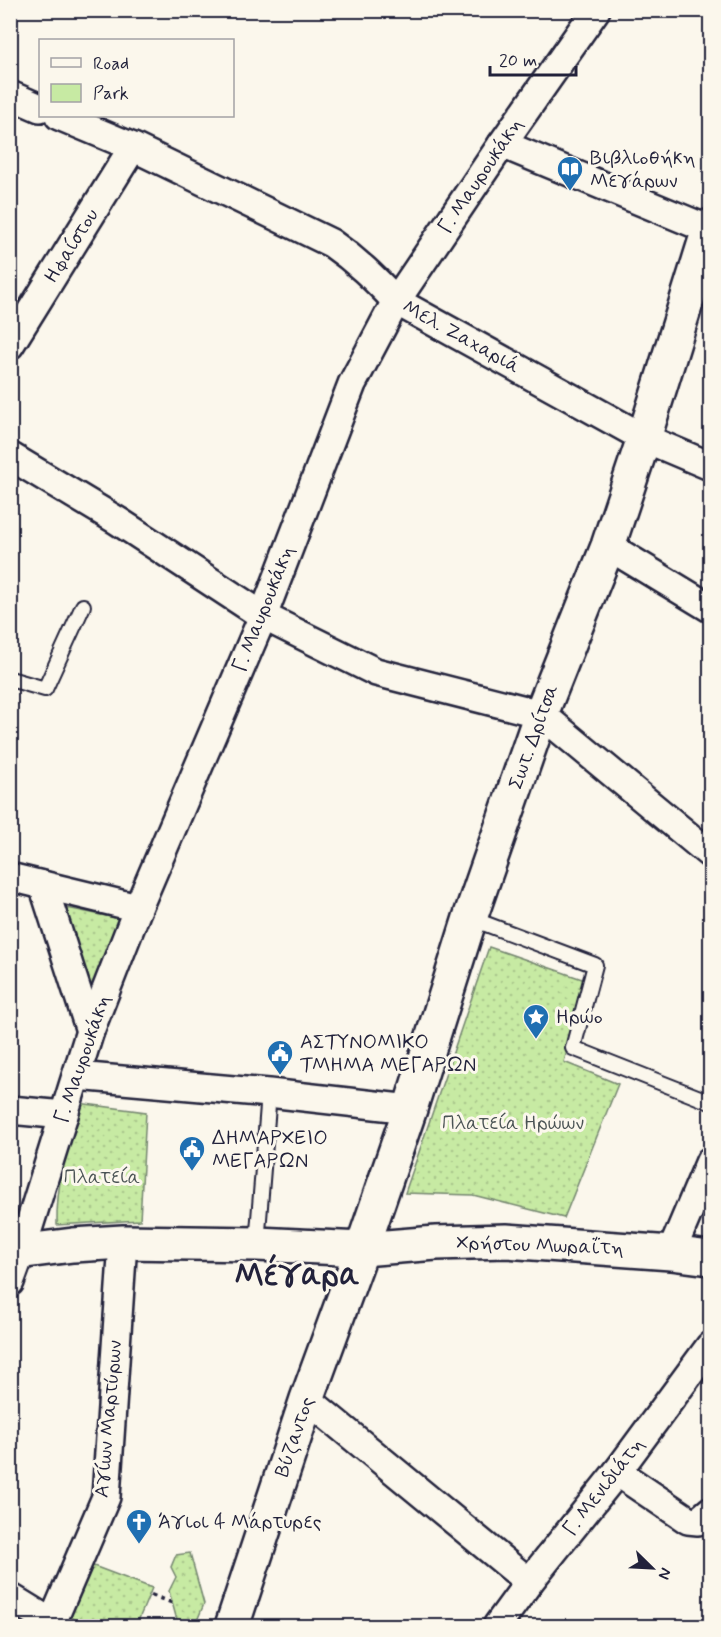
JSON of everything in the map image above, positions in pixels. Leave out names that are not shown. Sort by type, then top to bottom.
[{"type":"street","name":"Γ. Μαυρουκάκη","points":[[10,1282],[16,1252],[64,1115],[90,1031],[138,908],[262,616],[352,384],[396,301],[596,10]]},
{"type":"street","points":[[10,95],[39,108]]},
{"type":"street","name":"Μελ. Ζαχαριά","points":[[61,117],[133,147],[330,243],[353,258],[396,301],[644,438],[711,466]]},
{"type":"street","points":[[502,144],[710,229]]},
{"type":"street","name":"Ηφαίστου","points":[[10,345],[133,147]]},
{"type":"street","name":"Σωτ. Δρίτσα","points":[[362,1249],[410,1109],[470,918],[541,714],[608,546],[710,229]]},
{"type":"street","points":[[10,456],[118,522],[262,616],[376,672],[541,714],[711,854]]},
{"type":"street","points":[[608,546],[711,608]]},
{"type":"street","points":[[10,877],[138,908]]},
{"type":"street","points":[[43,885],[90,1031]]},
{"type":"street","points":[[77,1076],[269,1093],[410,1109]]},
{"type":"street","points":[[10,1110],[64,1115]]},
{"type":"street","points":[[671,1253],[711,1161]]},
{"type":"street","name":"Χρήστου Μωραΐτη","points":[[16,1252],[123,1242],[257,1244],[362,1249],[445,1242],[495,1241],[671,1253],[711,1258]]},
{"type":"street","name":"Αγίων Μαρτύρων","points":[[54,1625],[106,1497],[123,1242]]},
{"type":"street","name":"Βύζαντος","points":[[232,1626],[307,1399],[362,1249]]},
{"type":"street","name":"Γ. Μενιδιάτη","points":[[496,1626],[617,1472],[711,1346]]},
{"type":"street","points":[[307,1399],[529,1582]]},
{"type":"street","points":[[617,1472],[688,1520],[698,1521],[711,1511]]},
{"type":"street","points":[[10,1597],[54,1625]]},
{"type":"lane","points":[[10,679],[45,688],[82,606]]},
{"type":"lane","points":[[470,918],[595,965],[573,1048],[711,1102]]},
{"type":"lane","points":[[257,1244],[269,1093]]},
{"type":"path","points":[[151,1595],[173,1603]]},
{"type":"green space","points":[[62,907],[131,921],[101,997],[87,995]]},
{"type":"green space","name":"Πλατεία Ηρώων","points":[[489,947],[585,980],[564,1062],[618,1084],[564,1218],[473,1195],[405,1193]]},
{"type":"green space","name":"Πλατεία","points":[[78,1103],[146,1112],[140,1220],[57,1225],[60,1179]]},
{"type":"green space","points":[[190,1553],[204,1604],[196,1623],[178,1624],[169,1591],[176,1577],[171,1567],[176,1555]]},
{"type":"green space","points":[[91,1565],[152,1588],[136,1626],[86,1626],[69,1616]]},
{"type":"place","name":"Βιβλιοθήκη Μεγάρων","points":[[570,192]]},
{"type":"place","name":"Ηρώο","points":[[536,1040]]},
{"type":"place","name":"ΑΣΤΥΝΟΜΙΚΟ ΤΜΗΜΑ ΜΕΓΑΡΩΝ","points":[[280,1076]]},
{"type":"place","name":"ΔΗΜΑΡΧΕΙΟ ΜΕΓΑΡΩΝ","points":[[192,1172]]},
{"type":"place","name":"Άγιοι 4 Μάρτυρες","points":[[139,1545]]},
{"type":"district","name":"Μέγαρα","points":[[297,1276]]}]
